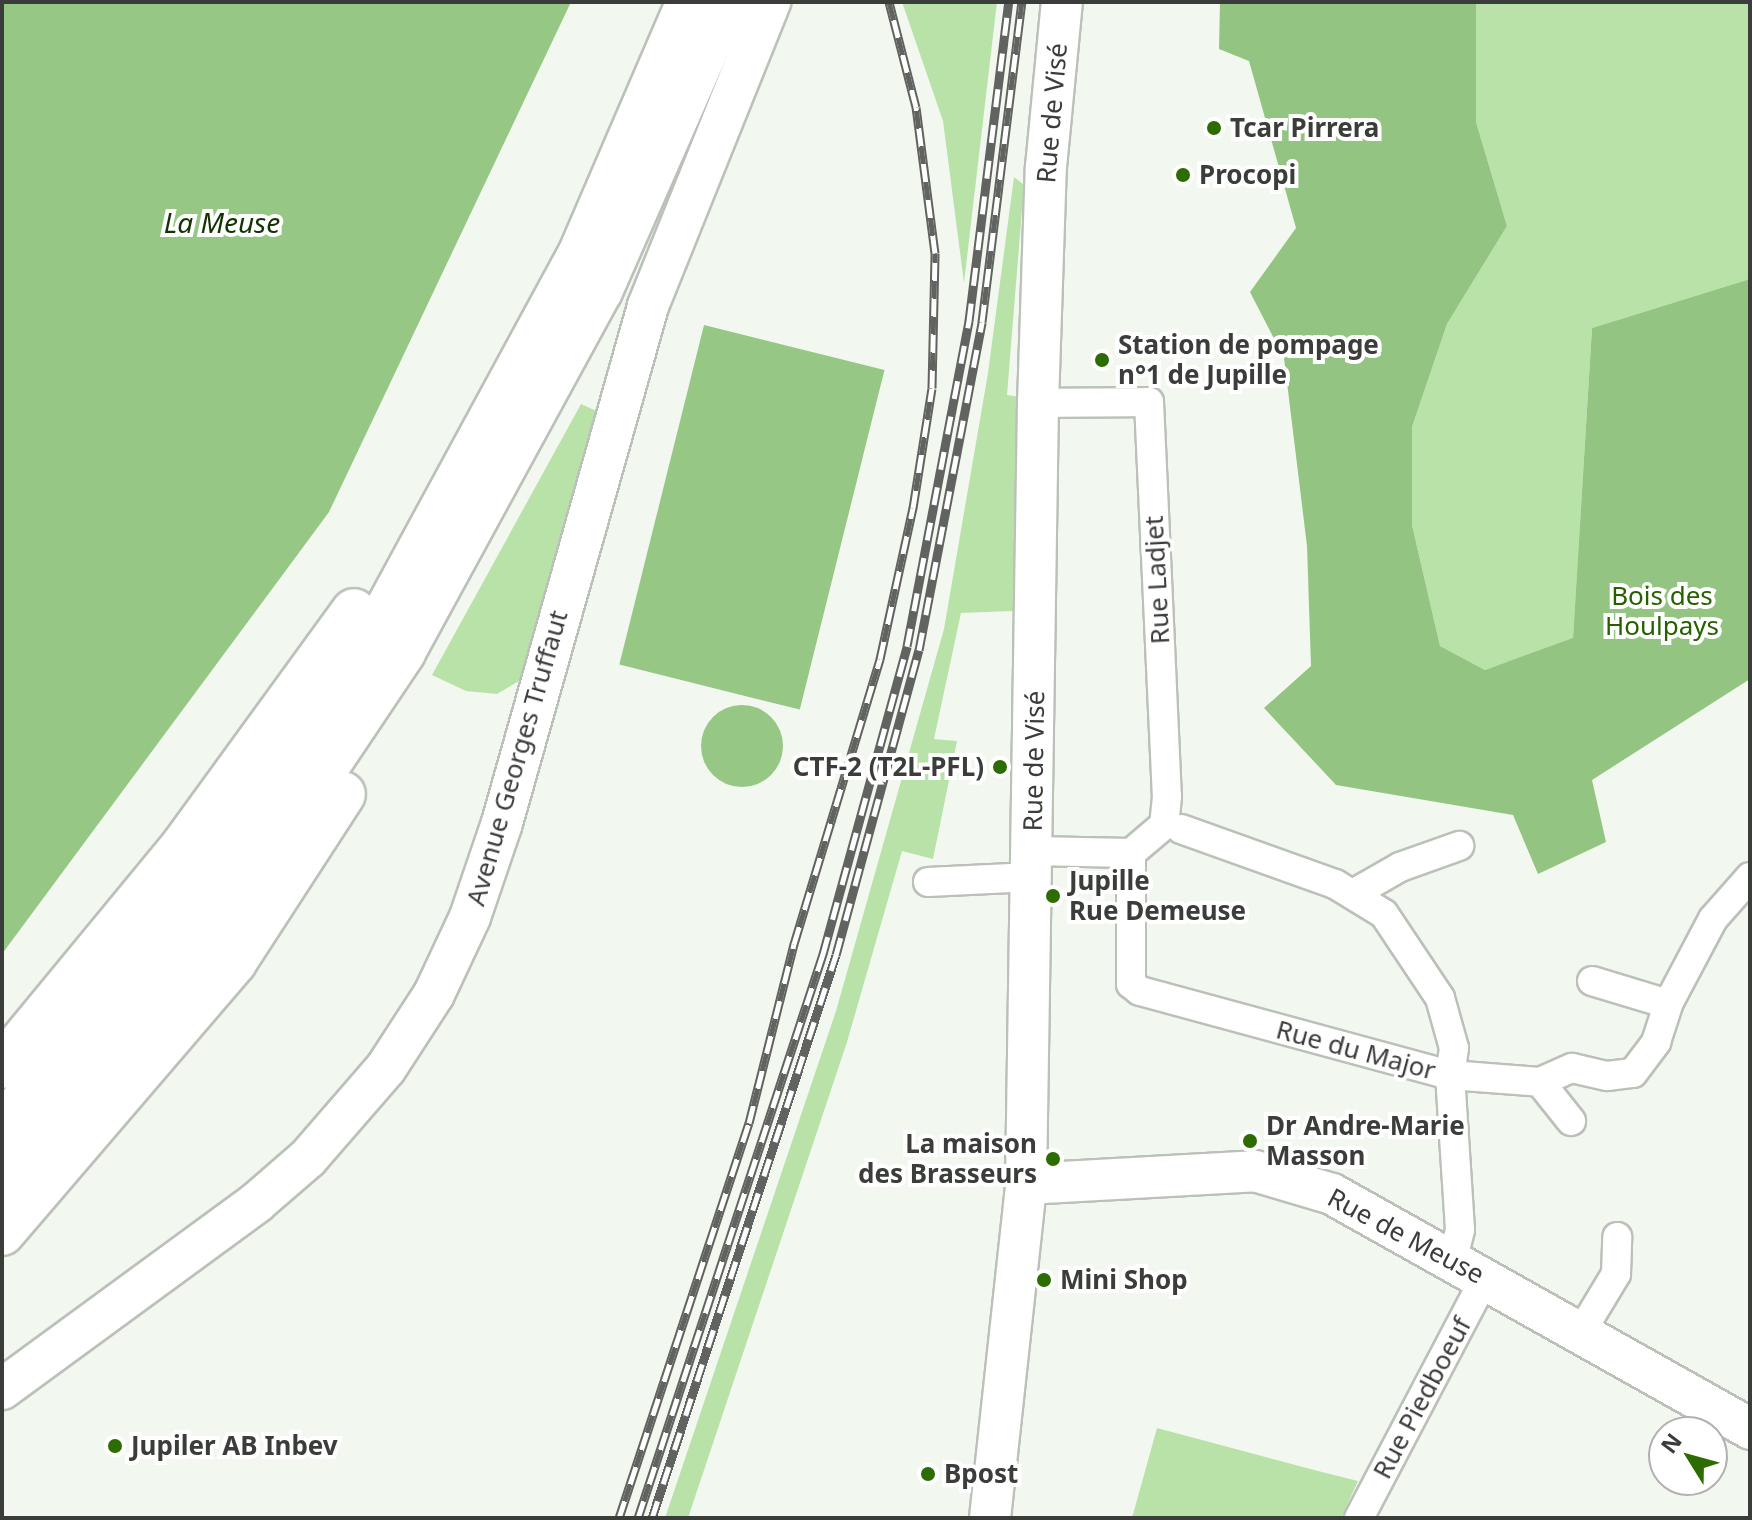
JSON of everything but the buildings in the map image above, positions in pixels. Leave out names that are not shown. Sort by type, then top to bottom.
[{"type":"highway","points":[[2,1127],[136,970],[280,778],[433,530],[579,257],[689,2]]},
{"type":"highway","points":[[2,1179],[164,992],[262,863],[353,732],[447,576],[600,291],[727,2]]},
{"type":"highway","points":[[2,1066],[184,845],[364,597],[433,530]]},
{"type":"highway","points":[[2,1233],[152,1061],[268,916],[443,619],[447,576]]},
{"type":"street","name":"Avenue Georges Truffaut","points":[[2,1389],[20,1380],[18,1366],[235,1219],[300,1165],[369,1091],[434,994],[470,917],[502,823],[653,291],[770,2]]},
{"type":"street","name":"Rue de Visé","points":[[990,1518],[1026,1184],[1038,403],[1046,167],[1062,2]]},
{"type":"street","name":"Rue Ladjet","points":[[1038,403],[1149,402],[1167,797],[1164,825],[1131,853]]},
{"type":"street","points":[[1181,829],[1353,894],[1384,914],[1440,998],[1454,1048],[1450,1075],[1540,1082],[1572,1068],[1607,1076],[1633,1073],[1656,1042],[1668,1004],[1713,919],[1750,877]]},
{"type":"street","points":[[1353,894],[1400,867],[1459,846]]},
{"type":"street","points":[[928,882],[1032,864],[1131,853]]},
{"type":"street","name":"Rue du Major","points":[[1131,853],[1131,984],[1140,991],[1450,1075],[1460,1230],[1469,1268]]},
{"type":"street","points":[[1592,981],[1668,1004]]},
{"type":"street","points":[[1540,1082],[1571,1121]]},
{"type":"street","name":"Rue de Meuse","points":[[1026,1184],[1255,1171],[1332,1194],[1469,1268],[1750,1429]]},
{"type":"street","points":[[1581,1332],[1616,1274],[1617,1237]]},
{"type":"street","name":"Rue Piedboeuf","points":[[1359,1518],[1469,1268]]},
{"type":"shaded area","points":[[902,2],[997,2],[964,283],[943,121]]},
{"type":"shaded area","points":[[1476,2],[1750,2],[1750,279],[1592,328],[1573,639],[1485,670],[1440,646],[1412,525],[1412,427],[1447,324],[1507,226],[1476,122]]},
{"type":"shaded area","points":[[1014,177],[1024,185],[1007,395],[1021,397],[1013,611],[961,613],[934,739],[957,741],[933,859],[902,851],[847,1042],[688,1518],[665,1518],[836,1011],[944,629],[988,373]]},
{"type":"shaded area","points":[[581,404],[603,414],[524,678],[497,694],[466,691],[432,675]]},
{"type":"shaded area","points":[[1157,1428],[1358,1481],[1341,1518],[1132,1518]]},
{"type":"green space","name":"Bois des Houlpays","points":[[1220,2],[1476,2],[1476,122],[1507,226],[1447,324],[1412,427],[1412,525],[1440,646],[1485,670],[1573,638],[1592,328],[1750,279],[1750,679],[1592,780],[1606,842],[1538,874],[1513,815],[1336,785],[1264,708],[1311,666],[1307,546],[1284,358],[1250,292],[1296,228],[1249,61],[1219,49]]},
{"type":"water","name":"La Meuse","points":[[2,2],[571,2],[329,512],[2,954]]},
{"type":"water","points":[[704,325],[884,370],[800,710],[619,665]]},
{"type":"water","points":[[742,705],[758,708],[771,717],[780,730],[783,746],[780,762],[771,775],[758,784],[742,787],[726,784],[713,775],[704,762],[701,746],[704,730],[713,717],[726,708]]},
{"type":"railway","points":[[619,1518],[749,1123],[794,944],[880,659],[913,508],[932,388],[935,253],[916,107],[889,2]]},
{"type":"railway","points":[[638,1518],[823,954],[907,646],[969,321],[1009,2]]},
{"type":"railway","points":[[652,1518],[836,955],[919,650],[982,322],[1022,2]]},
{"type":"place","name":"Tcar Pirrera","points":[[1214,128]]},
{"type":"place","name":"Procopi","points":[[1183,175]]},
{"type":"place","name":"Station de pompage n°1 de Jupille","points":[[1102,360]]},
{"type":"place","name":"CTF-2 (T2L-PFL)","points":[[1000,767]]},
{"type":"place","name":"Jupille Rue Demeuse","points":[[1053,896]]},
{"type":"place","name":"Dr Andre-Marie Masson","points":[[1250,1141]]},
{"type":"place","name":"La maison des Brasseurs","points":[[1053,1159]]},
{"type":"place","name":"Mini Shop","points":[[1044,1280]]},
{"type":"place","name":"Jupiler AB Inbev","points":[[115,1446]]},
{"type":"place","name":"Bpost","points":[[928,1474]]}]
